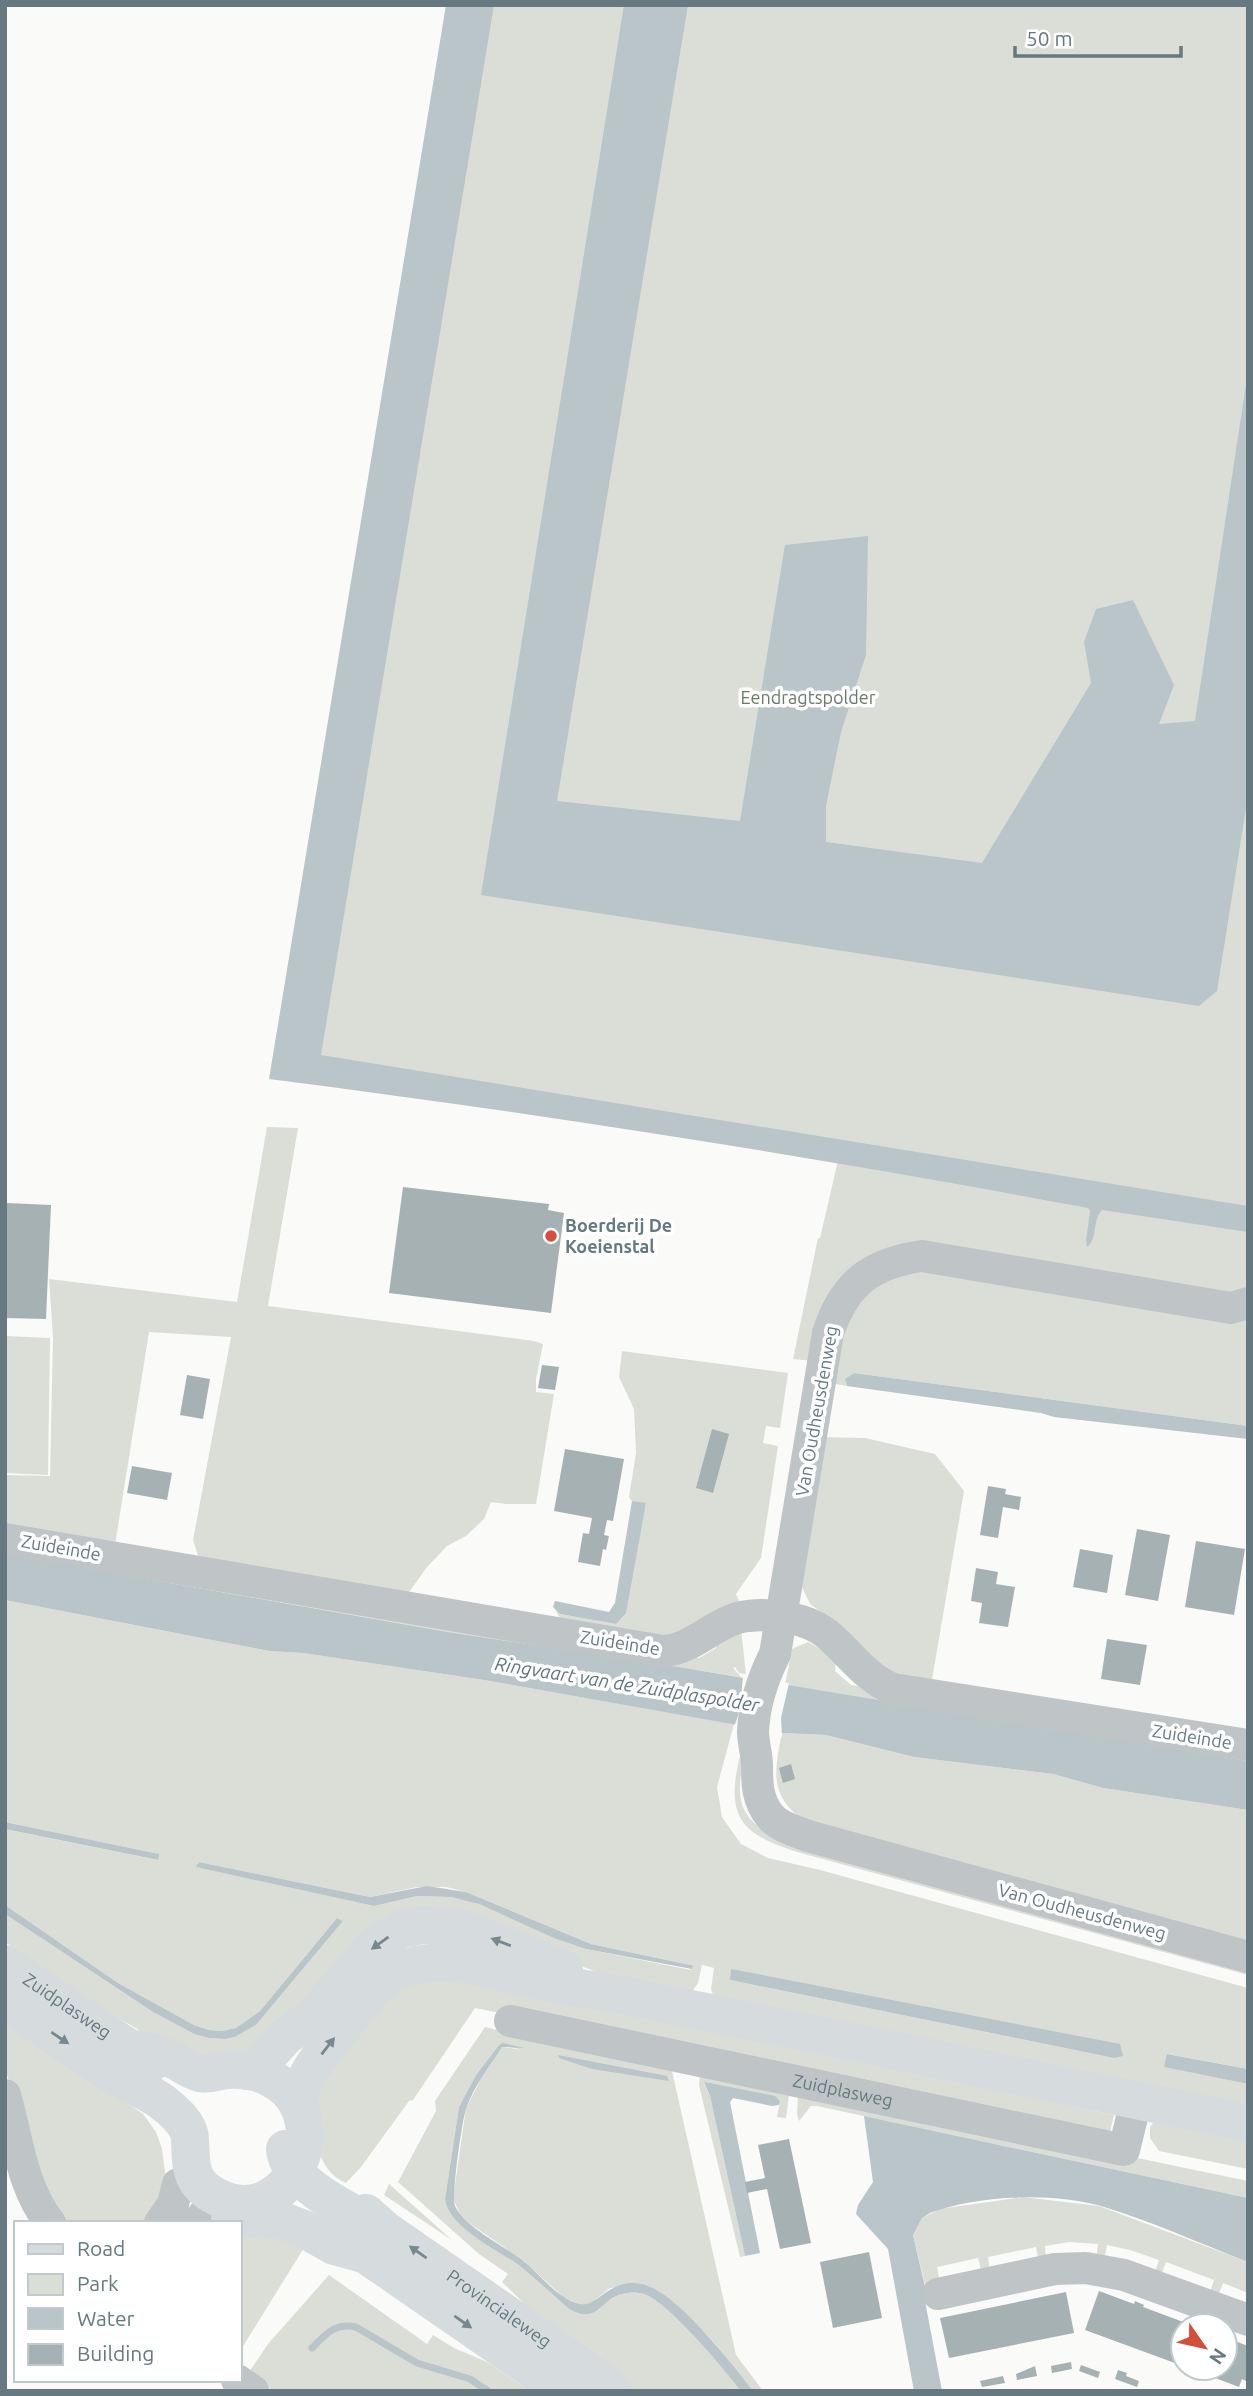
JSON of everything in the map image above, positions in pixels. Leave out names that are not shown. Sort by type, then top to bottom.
[{"type":"main road","points":[[207,2211],[189,2200],[178,2184],[171,2164],[176,2131],[190,2105],[259,2065],[286,2036],[311,2018],[374,1946],[401,1929],[422,1925],[463,1927],[556,1965],[612,1993]]},
{"type":"main road","points":[[298,2105],[306,2075],[354,2012],[395,1972],[416,1964],[437,1961],[612,1993],[1248,2123]]},
{"type":"main road","name":"Zuidplasweg","points":[[5,1964],[123,2062],[154,2113],[166,2128],[176,2131]]},
{"type":"main road","name":"Zuidplasweg","points":[[5,2001],[123,2062]]},
{"type":"main road","name":"Zuidplasweg","points":[[123,2062],[147,2049],[197,2072],[236,2080]]},
{"type":"main road","points":[[236,2080],[285,2088],[298,2105],[305,2127],[300,2160],[285,2185],[259,2209]]},
{"type":"main road","points":[[236,2080],[264,2094],[282,2115],[287,2132],[286,2157],[300,2160]]},
{"type":"main road","points":[[176,2131],[188,2129],[191,2169],[202,2186],[207,2211]]},
{"type":"main road","name":"Provincialeweg","points":[[300,2160],[309,2161],[323,2178],[346,2195],[375,2242],[563,2391]]},
{"type":"main road","name":"Provincialeweg","points":[[207,2211],[234,2220],[259,2209],[334,2246],[375,2242],[604,2382],[613,2391]]},
{"type":"street","name":"Van Oudheusdenweg","points":[[1248,1303],[1231,1308],[922,1256],[890,1262],[854,1285],[840,1303],[828,1333],[755,1778],[758,1794],[770,1816],[783,1826],[808,1836],[1248,1957]]},
{"type":"street","name":"Zuideinde","points":[[5,1539],[663,1651],[682,1646],[728,1621],[748,1615],[782,1617],[820,1629],[878,1683],[893,1689],[1248,1745]]},
{"type":"street","name":"Zuidplasweg","points":[[510,2021],[1124,2150],[1136,2101]]},
{"type":"street","points":[[5,2095],[23,2172],[49,2221]]},
{"type":"street","points":[[161,2221],[173,2204],[178,2184]]},
{"type":"street","points":[[938,2294],[1055,2269],[1086,2268],[1124,2275],[1248,2320]]},
{"type":"green space","name":"Eendragtspolder","points":[[473,5],[1248,5],[1248,1426],[854,1373],[846,1379],[847,1386],[830,1383],[833,1363],[793,1359],[818,1238],[840,1152],[302,1068]]},
{"type":"green space","points":[[267,1127],[298,1128],[268,1306],[543,1344],[536,1392],[554,1394],[536,1504],[491,1502],[484,1519],[466,1536],[447,1546],[427,1567],[407,1595],[201,1565],[193,1540],[231,1337],[149,1332],[115,1545],[5,1530],[5,1475],[50,1476],[53,1337],[49,1279],[237,1302]]},
{"type":"green space","points":[[5,1336],[50,1338],[48,1475],[5,1473]]},
{"type":"green space","points":[[622,1351],[788,1373],[780,1428],[766,1426],[763,1443],[778,1446],[761,1558],[736,1594],[740,1603],[673,1640],[566,1627],[555,1610],[560,1614],[616,1624],[646,1504],[632,1501],[629,1497],[636,1453],[634,1409],[619,1377]]},
{"type":"green space","points":[[820,1437],[865,1438],[935,1454],[964,1491],[931,1686],[883,1676],[832,1620],[810,1604],[800,1583]]},
{"type":"green space","points":[[234,1594],[699,1658],[716,1648],[719,1637],[741,1629],[746,1674],[739,1673],[735,1667],[733,1668],[741,1677],[448,1632]]},
{"type":"green space","points":[[5,1600],[269,1651],[303,1653],[484,1680],[734,1724],[717,1787],[722,1817],[741,1844],[768,1858],[1248,1988],[1248,2069],[1168,2054],[1165,2067],[1248,2084],[1248,2110],[713,1995],[711,1989],[714,1968],[702,1965],[698,1983],[691,1993],[618,1980],[448,1916],[255,2055],[182,2055],[101,2008],[5,1942],[5,1914],[153,2012],[194,2034],[225,2039],[235,2037],[256,2025],[343,1921],[337,1918],[260,2011],[236,2028],[209,2030],[194,2025],[118,1983],[5,1905],[5,1829],[157,1860],[158,1854],[5,1822]],"holes":[[[199,1862],[370,1897],[417,1887],[446,1887],[466,1892],[591,1944],[690,1965],[691,1970],[586,1949],[556,1939],[468,1900],[417,1896],[374,1906],[197,1867]],[[731,1970],[1114,2058],[730,1980]]]},
{"type":"green space","points":[[808,1642],[836,1658],[835,1671],[851,1685],[1248,1755],[1248,1761],[785,1685],[792,1649]]},
{"type":"green space","points":[[782,1733],[826,1735],[914,1757],[1053,1774],[1103,1788],[1248,1810],[1248,1945],[810,1825],[787,1805],[781,1796],[776,1774]]},
{"type":"green space","points":[[740,1756],[744,1756],[740,1779],[743,1808],[766,1832],[1248,1968],[1248,1975],[769,1842],[755,1834],[738,1812],[735,1798]]},
{"type":"green space","points":[[430,1971],[1114,2115],[1110,2131],[706,2055],[475,2008],[413,2100],[409,2101],[361,2167],[346,2183],[336,2177],[322,2160],[315,2137],[310,2102],[374,2002]]},
{"type":"green space","points":[[5,2016],[143,2114],[156,2132],[162,2149],[167,2188],[149,2221],[62,2221],[54,2210],[5,2071]]},
{"type":"green space","points":[[485,2027],[672,2071],[736,2355],[763,2391],[753,2391],[712,2340],[660,2292],[648,2286],[610,2288],[591,2303],[584,2305],[574,2302],[563,2297],[524,2261],[460,2214],[453,2199],[466,2108],[502,2047],[524,2050],[499,2045],[476,2075],[459,2107],[445,2199],[451,2211],[467,2229],[520,2266],[569,2309],[578,2313],[592,2312],[615,2297],[627,2293],[644,2294],[655,2300],[695,2337],[741,2391],[629,2391],[545,2324],[502,2282],[508,2274],[479,2254],[398,2182],[436,2111],[435,2101]]},
{"type":"green space","points":[[700,2074],[789,2095],[786,2118],[777,2117],[780,2101],[704,2083],[710,2096],[745,2256],[740,2257],[699,2085]]},
{"type":"green space","points":[[825,2093],[1248,2181],[1248,2198],[817,2106],[811,2106],[799,2121],[798,2095]]},
{"type":"green space","points":[[1154,2122],[1248,2135],[1248,2169],[1159,2151],[1150,2138],[1150,2127]]},
{"type":"green space","points":[[389,2184],[452,2240],[384,2195]]},
{"type":"green space","points":[[1023,2197],[1099,2206],[1248,2262],[1248,2293],[1223,2283],[1217,2299],[1209,2296],[1214,2280],[1166,2262],[1160,2278],[1154,2275],[1159,2260],[1107,2245],[1104,2262],[1096,2260],[1098,2244],[1069,2242],[1045,2246],[1046,2261],[1039,2262],[1036,2247],[988,2257],[990,2272],[982,2274],[978,2258],[937,2267],[940,2283],[925,2285],[913,2235],[922,2218],[940,2209]]},
{"type":"green space","points":[[242,2229],[307,2243],[242,2348]]},
{"type":"green space","points":[[329,2275],[427,2344],[433,2335],[454,2348],[487,2362],[530,2391],[274,2391],[247,2375],[268,2344]]},
{"type":"water","points":[[446,5],[494,5],[321,1055],[1248,1206],[1248,1232],[1102,1210],[1097,1219],[1093,1239],[1087,1247],[1088,1208],[680,1138],[269,1079]]},
{"type":"water","points":[[624,5],[688,5],[557,801],[740,821],[785,545],[868,536],[866,655],[841,732],[826,806],[826,842],[982,863],[1091,683],[1084,642],[1096,609],[1133,600],[1174,685],[1159,724],[1195,721],[1248,371],[1248,795],[1217,991],[1199,1006],[481,895]]},
{"type":"water","points":[[854,1373],[1248,1426],[1248,1439],[1054,1417],[847,1386],[845,1379]]},
{"type":"water","points":[[632,1501],[646,1503],[626,1613],[616,1624],[560,1614],[553,1607],[555,1601],[609,1612],[615,1603]]},
{"type":"water","name":"Ringvaart van de Zuidplaspolder","points":[[5,1554],[448,1632],[666,1665],[1248,1761],[1248,1810],[1103,1788],[1053,1774],[914,1757],[826,1735],[782,1733],[484,1680],[303,1653],[269,1651],[5,1600]]},
{"type":"water","points":[[5,1822],[159,1854],[158,1860],[5,1829]]},
{"type":"water","points":[[199,1862],[370,1897],[427,1886],[466,1892],[591,1944],[693,1966],[692,1969],[586,1949],[556,1939],[479,1904],[451,1897],[417,1896],[374,1906],[196,1867]]},
{"type":"water","points":[[5,1905],[118,1983],[194,2025],[222,2031],[236,2028],[260,2011],[337,1918],[343,1921],[256,2025],[235,2037],[225,2039],[194,2034],[153,2012],[5,1914]]},
{"type":"water","points":[[731,1969],[1120,2044],[1123,2056],[1114,2058],[730,1980]]},
{"type":"water","points":[[503,2043],[525,2048],[502,2047],[478,2083],[467,2106],[454,2189],[455,2206],[460,2214],[475,2228],[521,2259],[555,2291],[571,2301],[587,2304],[624,2284],[635,2283],[660,2292],[689,2316],[753,2391],[741,2391],[695,2337],[655,2300],[633,2292],[614,2297],[592,2313],[579,2313],[569,2309],[520,2266],[465,2229],[448,2210],[445,2199],[459,2107],[476,2075]]},
{"type":"water","points":[[1167,2054],[1248,2069],[1248,2084],[1164,2067]]},
{"type":"water","points":[[558,2055],[667,2076],[669,2081],[592,2069],[559,2058]]},
{"type":"water","points":[[704,2082],[775,2096],[780,2101],[779,2105],[772,2106],[733,2098],[730,2102],[760,2253],[745,2256],[710,2096]]},
{"type":"water","points":[[864,2116],[1248,2198],[1248,2262],[1138,2218],[1082,2202],[1038,2197],[992,2199],[930,2213],[922,2218],[913,2235],[928,2300],[925,2301],[942,2391],[914,2391],[888,2249],[856,2214],[858,2205],[873,2182]]},
{"type":"pier","points":[[743,1676],[789,1683],[781,1718],[782,1737],[734,1727],[740,1710]]},
{"type":"building","points":[[403,1187],[549,1204],[548,1210],[564,1213],[551,1313],[389,1293]]},
{"type":"building","points":[[7,1203],[51,1205],[46,1319],[5,1318]]},
{"type":"building","points":[[542,1365],[559,1367],[555,1390],[538,1388]]},
{"type":"building","points":[[187,1375],[210,1379],[203,1419],[180,1415]]},
{"type":"building","points":[[712,1429],[729,1434],[713,1493],[696,1488]]},
{"type":"building","points":[[565,1449],[624,1459],[613,1521],[607,1520],[604,1535],[609,1536],[600,1566],[578,1562],[583,1533],[589,1534],[592,1518],[554,1511]]},
{"type":"building","points":[[132,1466],[172,1473],[167,1500],[127,1493]]},
{"type":"building","points":[[988,1486],[1006,1489],[1005,1494],[1021,1497],[1019,1510],[1003,1507],[998,1538],[980,1535]]},
{"type":"building","points":[[1137,1529],[1170,1535],[1158,1601],[1125,1595]]},
{"type":"building","points":[[1196,1541],[1245,1549],[1234,1615],[1185,1607]]},
{"type":"building","points":[[1080,1549],[1113,1555],[1107,1593],[1073,1587]]},
{"type":"building","points":[[976,1568],[998,1572],[996,1584],[1015,1587],[1008,1627],[979,1623],[982,1603],[971,1601]]},
{"type":"building","points":[[1107,1639],[1147,1645],[1140,1685],[1101,1679]]},
{"type":"building","points":[[791,1764],[795,1779],[783,1783],[779,1768]]},
{"type":"building","points":[[789,2139],[811,2243],[780,2249],[767,2189],[747,2193],[745,2182],[765,2178],[758,2145]]},
{"type":"building","points":[[869,2252],[882,2318],[833,2328],[820,2262]]},
{"type":"building","points":[[1099,2291],[1134,2304],[1135,2301],[1169,2317],[1169,2361],[1085,2330]]},
{"type":"building","points":[[1066,2292],[1074,2333],[949,2358],[940,2318]]},
{"type":"building","points":[[1239,2342],[1248,2346],[1248,2382],[1242,2379],[1239,2387],[1226,2382],[1239,2382]]},
{"type":"building","points":[[1071,2362],[1072,2369],[1052,2373],[1051,2366]]},
{"type":"building","points":[[1081,2365],[1100,2372],[1098,2378],[1079,2371]]},
{"type":"building","points":[[1035,2366],[1037,2376],[1017,2380],[1016,2374]]},
{"type":"building","points":[[1118,2370],[1139,2381],[1137,2387],[1115,2379]]},
{"type":"building","points":[[1003,2376],[1005,2383],[982,2387],[980,2381]]},
{"type":"waterway","points":[[312,2348],[337,2328],[356,2327],[417,2363],[470,2379],[488,2391]]},
{"type":"place","name":"Boerderij De Koeienstal","points":[[551,1236]]}]
